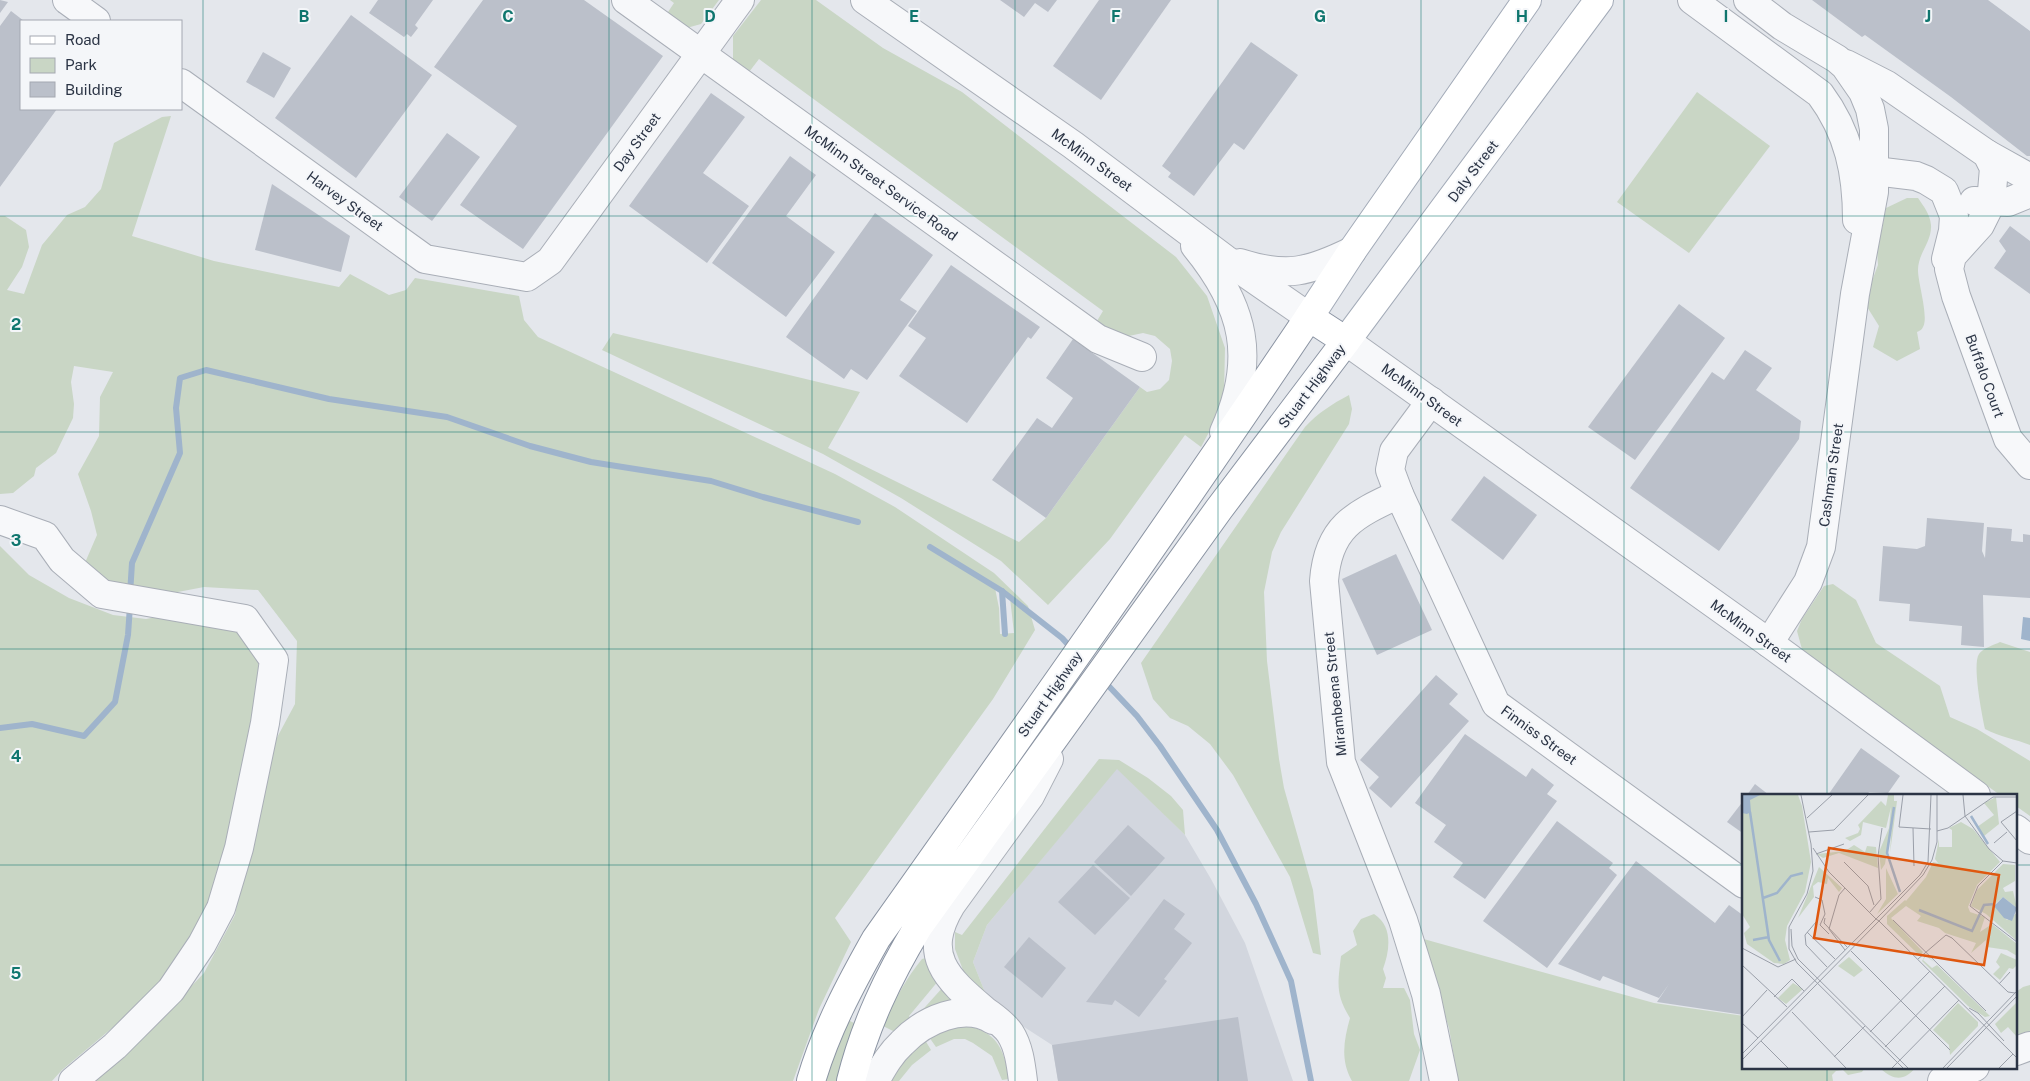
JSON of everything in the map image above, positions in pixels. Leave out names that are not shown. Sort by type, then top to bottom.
[{"type":"main road","points":[[1309,317],[1352,251],[1527,0]]},
{"type":"main road","name":"Daly Street","points":[[1346,340],[1599,0]]},
{"type":"main road","name":"McMinn Street","points":[[1309,317],[1346,340]]},
{"type":"main road","name":"Stuart Highway","points":[[811,1081],[827,1033],[846,992],[876,939],[1209,466],[1309,317]]},
{"type":"main road","name":"Stuart Highway","points":[[851,1081],[867,1025],[898,960],[918,927],[1128,634],[1346,340]]},
{"type":"street","points":[[67,0],[95,20]]},
{"type":"street","name":"McMinn Street Service Road","points":[[626,0],[1098,339],[1142,357]]},
{"type":"street","name":"Day Street","points":[[527,278],[550,261],[740,0]]},
{"type":"street","name":"McMinn Street","points":[[865,0],[1073,145],[1225,259],[1309,317]]},
{"type":"street","name":"Cashman Street","points":[[1678,0],[1700,6],[1810,85],[1820,94],[1831,109],[1851,156],[1857,217],[1855,294]]},
{"type":"street","points":[[1748,0],[1782,26],[1837,59],[1887,85],[1987,154],[2030,178]]},
{"type":"street","points":[[1763,52],[1782,26]]},
{"type":"street","name":"Cashman Street","points":[[1769,643],[1808,582],[1821,547],[1855,294],[1874,192],[1874,129],[1870,109],[1854,77],[1837,59]]},
{"type":"street","name":"Harvey Street","points":[[182,84],[425,259],[527,278]]},
{"type":"street","points":[[1831,109],[1863,92]]},
{"type":"street","points":[[1950,272],[1956,249],[1982,221],[1991,203],[1994,168],[1987,154]]},
{"type":"street","points":[[1851,156],[1856,157],[1875,171],[1916,176],[1965,200],[1991,203],[2016,200],[2030,193]]},
{"type":"street","name":"Buffalo Court","points":[[1944,191],[1954,216],[1953,231],[1946,255],[1947,268],[2008,439],[2030,465]]},
{"type":"street","points":[[1157,209],[1183,233],[1210,265],[1232,305],[1242,336],[1244,359],[1240,393],[1234,411],[1209,466]]},
{"type":"street","points":[[1225,259],[1256,268],[1298,272],[1325,265],[1352,251]]},
{"type":"street","name":"McMinn Street","points":[[1346,340],[1769,643],[1975,794]]},
{"type":"street","points":[[1399,494],[1390,470],[1394,451],[1431,401]]},
{"type":"street","name":"Finniss Street","points":[[1399,494],[1496,704],[1742,883]]},
{"type":"street","name":"Mirambeena Street","points":[[1399,494],[1366,510],[1345,526],[1330,549],[1324,580],[1341,762],[1403,920],[1426,994],[1444,1081]]},
{"type":"street","points":[[0,520],[45,536],[62,560],[102,594],[245,619],[274,660],[265,723],[239,848],[221,908],[202,944],[171,990],[114,1046],[73,1081]]},
{"type":"street","points":[[1023,1081],[1015,1041],[1009,1031],[977,1004],[947,974],[940,964],[937,952],[939,930],[951,905],[1030,796],[1066,723]]},
{"type":"street","points":[[2018,819],[2030,825]]},
{"type":"street","points":[[2018,831],[2030,840]]},
{"type":"street","points":[[875,1081],[886,1061],[902,1042],[916,1030],[930,1022],[945,1016],[976,1013],[987,1016],[1001,1024]]},
{"type":"street","points":[[2018,1050],[2030,1046]]},
{"type":"street","points":[[1942,1081],[1973,1068]]},
{"type":"shaded area","points":[[1117,768],[1185,835],[1211,879],[1245,943],[1293,1081],[1058,1081],[1052,1045],[990,1005],[973,962],[987,925]]},
{"type":"green space","points":[[670,0],[719,0],[701,24],[683,29],[664,18],[674,3]]},
{"type":"green space","points":[[761,0],[816,0],[883,48],[962,92],[1176,257],[1207,296],[1225,348],[1224,393],[1215,421],[1201,447],[1185,435],[1110,539],[1048,605],[1001,561],[901,498],[823,454],[602,350],[613,333],[860,392],[828,448],[1019,542],[1046,518],[1140,387],[1147,392],[1160,389],[1169,380],[1172,361],[1170,349],[1155,336],[1143,333],[1124,337],[1094,326],[1103,311],[759,59],[746,76],[733,59],[733,36]]},
{"type":"green space","points":[[1697,92],[1770,146],[1689,253],[1617,202]]},
{"type":"green space","points":[[171,116],[132,236],[214,261],[339,287],[350,274],[389,295],[406,290],[415,278],[519,296],[524,320],[538,337],[835,474],[895,507],[994,573],[1028,606],[1035,630],[993,699],[835,918],[851,942],[819,1009],[793,1081],[90,1081],[161,1018],[204,973],[235,915],[266,758],[295,704],[297,641],[258,590],[204,587],[162,595],[120,589],[84,565],[97,535],[78,474],[99,436],[100,397],[113,372],[74,366],[71,382],[74,404],[73,418],[56,453],[36,468],[34,476],[13,493],[0,494],[0,216],[5,216],[26,230],[29,247],[22,267],[7,290],[24,294],[42,245],[67,215],[85,207],[101,189],[114,143],[162,117]],"holes":[[[995,588],[1010,598],[1014,633],[1000,634],[999,608]]]},
{"type":"green space","points":[[1907,198],[1918,198],[1929,217],[1931,231],[1920,258],[1918,270],[1925,316],[1923,328],[1917,332],[1920,349],[1897,361],[1873,347],[1879,326],[1864,302],[1878,265],[1876,236],[1882,229],[1886,208]]},
{"type":"green space","points":[[1349,395],[1352,409],[1349,424],[1281,532],[1272,552],[1264,592],[1267,661],[1279,759],[1284,788],[1313,890],[1321,955],[1313,953],[1290,877],[1233,775],[1210,744],[1188,726],[1170,718],[1153,699],[1141,663],[1305,427],[1326,409]]},
{"type":"green space","points":[[0,546],[29,575],[69,598],[113,615],[146,619],[171,614],[235,628],[259,659],[250,749],[225,855],[209,905],[174,968],[142,1003],[62,1070],[52,1081],[0,1081]]},
{"type":"green space","points":[[1833,584],[1856,600],[1876,643],[1940,686],[1950,717],[1977,729],[2030,761],[2030,816],[2018,807],[2018,794],[1999,794],[1803,653],[1797,631],[1802,619],[1824,586]]},
{"type":"green space","points":[[2000,642],[2030,652],[2030,745],[1985,729],[1978,690],[1977,660],[1983,650]]},
{"type":"green space","points":[[1099,759],[1119,760],[1148,778],[1171,796],[1183,810],[1185,835],[1117,769],[987,925],[973,962],[990,1005],[959,977],[963,970],[955,949],[955,932],[962,935]]},
{"type":"green space","points":[[1374,914],[1384,925],[1388,939],[1383,969],[1386,978],[1383,988],[1404,988],[1410,1000],[1414,1034],[1420,1050],[1409,1081],[1352,1081],[1346,1065],[1344,1050],[1350,1018],[1340,995],[1339,974],[1341,956],[1357,945],[1353,931],[1361,919]]},
{"type":"green space","points":[[1420,938],[1654,1003],[1742,1016],[1742,1068],[1915,1068],[1908,1075],[1899,1078],[1890,1076],[1881,1069],[1864,1069],[1862,1072],[1848,1075],[1843,1070],[1836,1071],[1832,1075],[1833,1081],[1458,1081],[1449,1028]]},
{"type":"green space","points":[[922,959],[930,960],[939,980],[909,1016],[914,1026],[903,1036],[883,1026],[905,983]]},
{"type":"green space","points":[[2030,985],[2030,1040],[2018,1038],[2018,991]]},
{"type":"green space","points":[[944,986],[956,1000],[917,1016]]},
{"type":"green space","points":[[848,1020],[858,1025],[840,1081],[824,1081]]},
{"type":"green space","points":[[963,1025],[983,1031],[991,1036],[1001,1049],[1009,1079],[1002,1080],[992,1056],[973,1043],[965,1039],[954,1039],[936,1047],[929,1037],[952,1027]]},
{"type":"green space","points":[[925,1040],[931,1050],[912,1065],[899,1081],[886,1081],[905,1056]]},
{"type":"water","points":[[2023,617],[2030,618],[2030,641],[2021,639]]},
{"type":"building","points":[[0,0],[8,2],[0,13]]},
{"type":"building","points":[[378,0],[433,0],[415,25],[418,28],[411,37],[407,34],[404,37],[369,13]]},
{"type":"building","points":[[483,0],[584,0],[663,56],[523,249],[460,205],[517,126],[434,67]]},
{"type":"building","points":[[1000,0],[1057,0],[1048,12],[1035,3],[1024,17]]},
{"type":"building","points":[[1099,0],[1171,0],[1101,100],[1053,66]]},
{"type":"building","points":[[1812,0],[1988,0],[2030,31],[2030,156],[2027,156],[1951,97],[1865,35],[1862,37]]},
{"type":"building","points":[[11,11],[23,20],[20,20],[20,110],[56,110],[0,187],[0,26]]},
{"type":"building","points":[[351,15],[432,75],[356,178],[275,118]]},
{"type":"building","points":[[1251,42],[1298,75],[1244,150],[1234,143],[1194,196],[1168,177],[1171,173],[1162,166]]},
{"type":"building","points":[[263,52],[291,68],[274,98],[246,82]]},
{"type":"building","points":[[711,93],[745,117],[703,173],[749,206],[707,263],[629,206]]},
{"type":"building","points":[[447,133],[480,157],[432,221],[399,197]]},
{"type":"building","points":[[790,156],[816,175],[786,216],[835,252],[786,317],[712,263]]},
{"type":"building","points":[[272,184],[350,236],[341,272],[255,250]]},
{"type":"building","points":[[875,213],[933,255],[900,300],[917,311],[867,380],[851,369],[844,379],[786,337]]},
{"type":"building","points":[[2010,226],[2030,241],[2030,294],[1994,268],[2006,251],[1999,241]]},
{"type":"building","points":[[951,265],[1040,327],[1031,339],[1028,337],[967,423],[899,376],[926,338],[908,326]]},
{"type":"building","points":[[1679,304],[1725,338],[1635,460],[1588,427]]},
{"type":"building","points":[[1073,339],[1140,387],[1046,518],[992,480],[1037,418],[1052,428],[1073,398],[1046,378]]},
{"type":"building","points":[[1745,350],[1772,368],[1756,390],[1801,421],[1799,439],[1719,551],[1630,488],[1712,372],[1724,380]]},
{"type":"building","points":[[1484,476],[1537,515],[1503,560],[1451,520]]},
{"type":"building","points":[[1927,518],[1984,523],[1982,551],[1985,558],[1987,527],[2012,529],[2011,541],[2023,542],[2023,534],[2030,535],[2030,598],[1983,595],[1984,647],[1961,645],[1962,626],[1909,621],[1910,604],[1879,601],[1883,546],[1917,549],[1925,546]]},
{"type":"building","points":[[1396,554],[1432,630],[1377,655],[1342,579]]},
{"type":"building","points":[[1436,675],[1458,694],[1449,704],[1469,721],[1391,808],[1369,788],[1379,777],[1360,760]]},
{"type":"building","points":[[1465,734],[1526,777],[1532,768],[1554,785],[1547,794],[1557,801],[1485,899],[1453,877],[1463,863],[1434,842],[1446,825],[1415,803]]},
{"type":"building","points":[[1861,748],[1900,776],[1888,793],[1829,794]]},
{"type":"building","points":[[1755,784],[1768,794],[1748,794]]},
{"type":"building","points":[[1742,803],[1742,833],[1727,822]]},
{"type":"building","points":[[1557,821],[1613,863],[1609,868],[1617,875],[1547,968],[1483,921]]},
{"type":"building","points":[[1128,825],[1165,858],[1131,896],[1094,862]]},
{"type":"building","points":[[1636,861],[1715,923],[1729,905],[1742,915],[1742,1015],[1657,1002],[1669,984],[1659,998],[1603,976],[1600,981],[1558,964]]},
{"type":"building","points":[[1093,865],[1130,898],[1095,935],[1058,902]]},
{"type":"building","points":[[1164,899],[1185,914],[1174,929],[1192,943],[1164,979],[1167,981],[1139,1017],[1115,1000],[1112,1005],[1086,1002]]},
{"type":"building","points":[[1029,937],[1066,968],[1042,998],[1004,967]]},
{"type":"building","points":[[1238,1017],[1248,1081],[1058,1081],[1052,1045]]},
{"type":"waterway","points":[[130,594],[132,563],[180,453],[176,408],[180,378],[206,370],[329,399],[447,417],[530,446],[591,462],[711,481],[858,522]]},
{"type":"waterway","points":[[930,547],[1002,591],[1062,638],[1073,650]]},
{"type":"waterway","points":[[1002,591],[1005,634]]},
{"type":"waterway","points":[[0,728],[32,724],[84,736],[115,702],[128,635],[130,606]]},
{"type":"waterway","points":[[1103,680],[1137,716],[1160,746],[1217,830],[1256,904],[1291,981],[1311,1081]]}]
